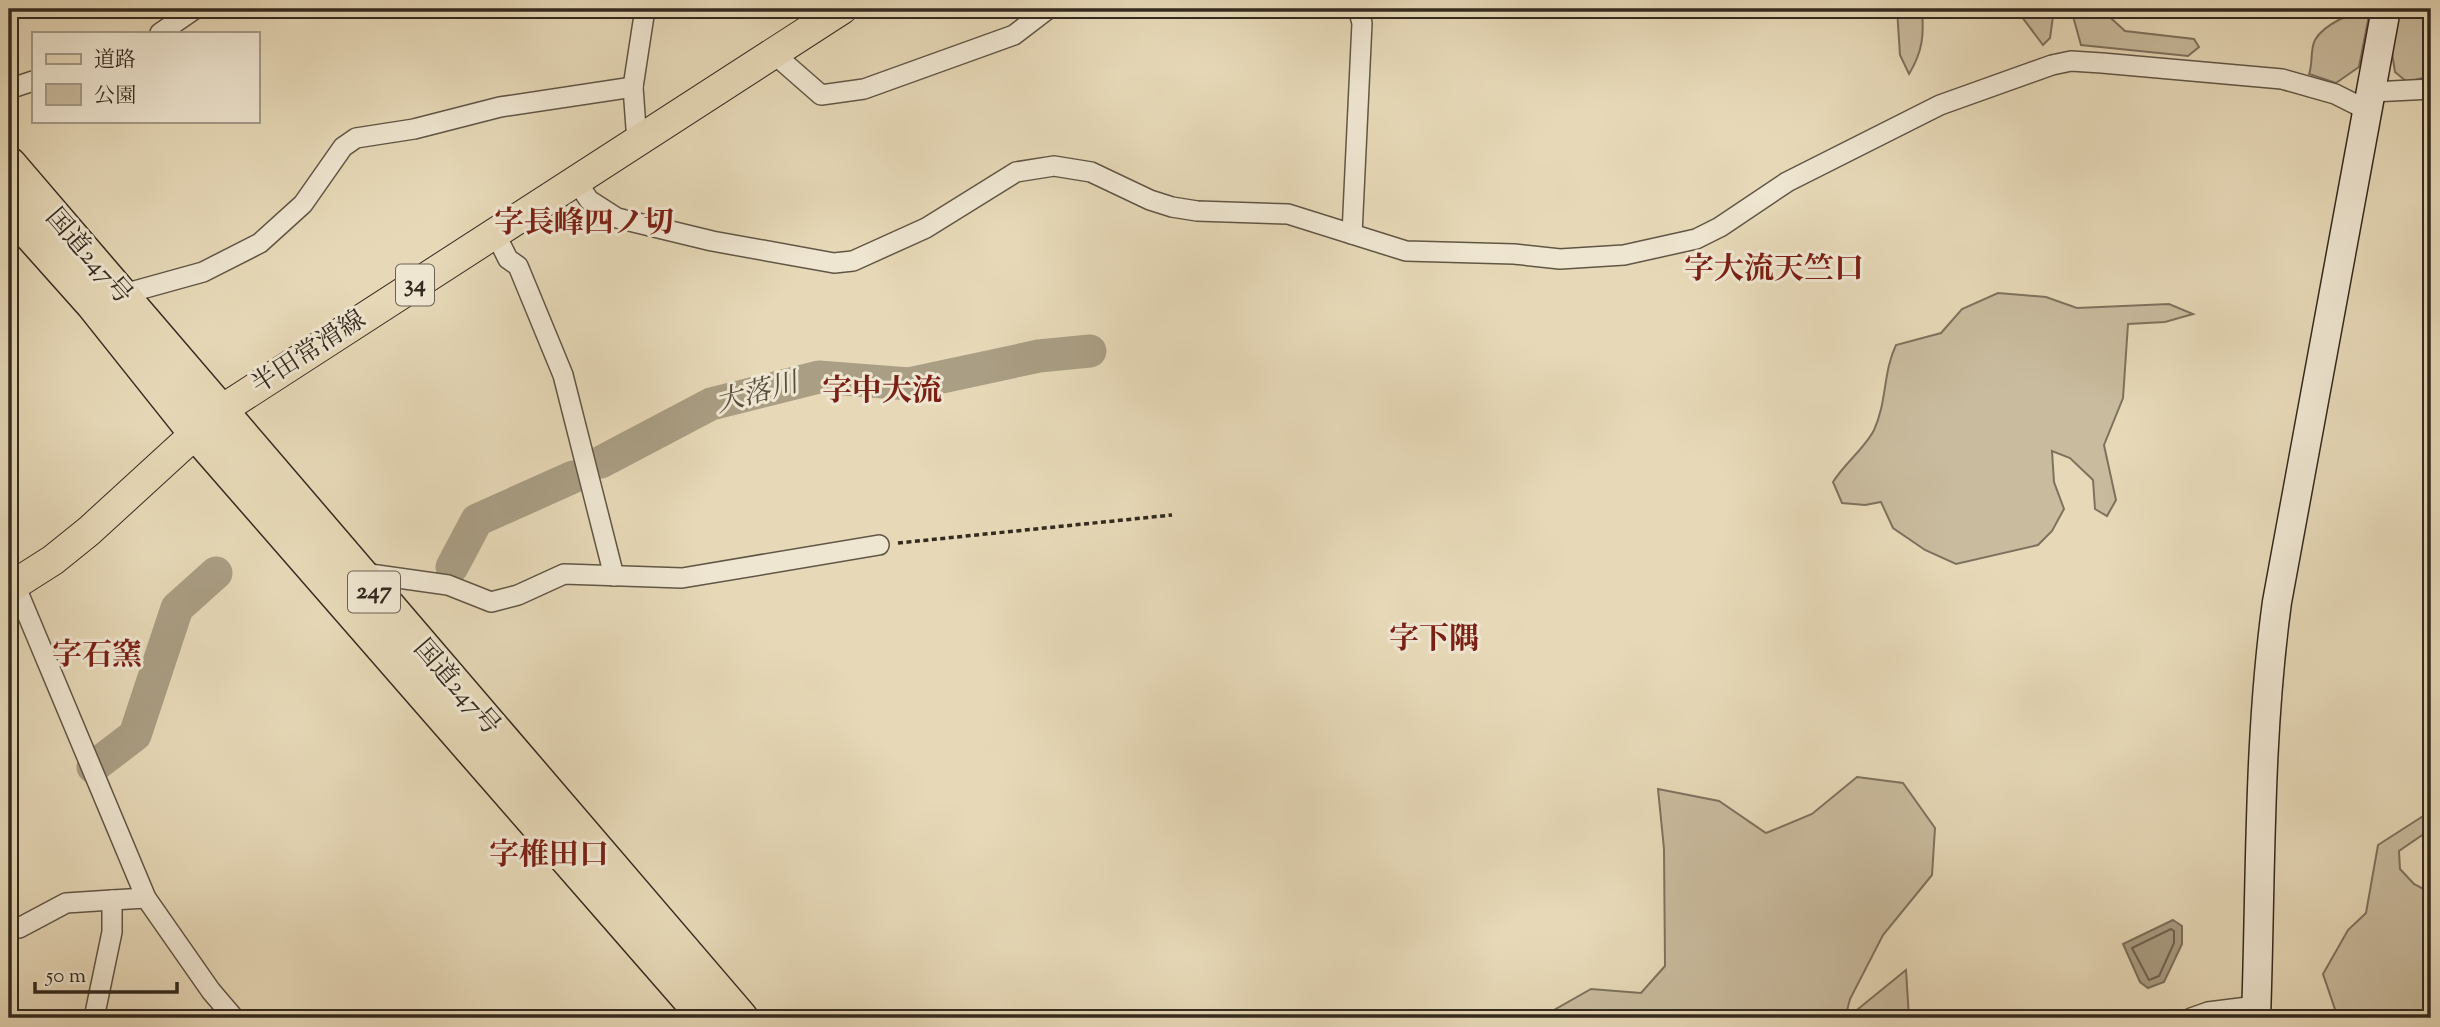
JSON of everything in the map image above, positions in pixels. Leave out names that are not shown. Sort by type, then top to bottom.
[{"type":"highway","name":"国道247号","points":[[9,165],[120,295],[208,421],[707,1018]]},
{"type":"highway","name":"国道247号","points":[[9,209],[93,303],[362,579],[740,1018]]},
{"type":"main road","name":"半田常滑線","points":[[12,586],[89,531],[208,421],[842,9]]},
{"type":"street","points":[[161,32],[195,9]]},
{"type":"street","points":[[636,142],[633,87],[645,9]]},
{"type":"street","points":[[773,53],[821,95],[864,89],[1014,35],[1048,9]]},
{"type":"street","points":[[1352,234],[1362,23],[1357,9]]},
{"type":"street","points":[[2191,1018],[2208,1012],[2256,1012],[2263,736],[2269,662],[2280,588],[2386,9]]},
{"type":"street","points":[[578,182],[589,201],[617,218],[712,241],[834,263],[853,261],[926,228],[1016,172],[1054,166],[1091,172],[1150,200],[1172,207],[1197,211],[1288,214],[1419,253],[1514,254],[1592,259],[1669,247],[1720,227],[1787,182],[1940,105],[2052,65],[2071,61],[2282,79],[2371,102],[2431,89]]},
{"type":"street","points":[[9,89],[32,81]]},
{"type":"street","points":[[120,295],[203,272],[260,243],[303,204],[343,147],[356,138],[414,129],[500,107],[633,87]]},
{"type":"street","points":[[495,233],[508,259],[518,266],[563,375],[614,576]]},
{"type":"street","points":[[362,579],[370,574],[449,585],[491,603],[518,595],[564,574],[706,576],[805,555],[878,545]]},
{"type":"street","points":[[12,586],[146,898],[211,991],[234,1018]]},
{"type":"street","points":[[9,928],[19,928],[66,903],[146,898]]},
{"type":"street","points":[[94,1018],[112,932],[112,900]]},
{"type":"path","points":[[878,545],[1172,515]]},
{"type":"green space","points":[[1897,9],[1922,9],[1921,43],[1909,74],[1900,55]]},
{"type":"green space","points":[[2016,9],[2054,9],[2050,38],[2043,45]]},
{"type":"green space","points":[[2071,9],[2101,9],[2125,31],[2194,39],[2199,47],[2188,56],[2081,45]]},
{"type":"green space","points":[[2400,9],[2431,9],[2431,76],[2407,82],[2395,72],[2392,53]]},
{"type":"green space","points":[[2370,10],[2359,67],[2336,83],[2309,74],[2313,44],[2319,34],[2339,20]]},
{"type":"green space","points":[[1998,293],[2046,297],[2077,308],[2169,304],[2193,314],[2165,322],[2128,324],[2123,398],[2104,445],[2116,500],[2107,516],[2095,509],[2093,480],[2070,458],[2052,451],[2054,482],[2064,509],[2052,531],[2038,545],[1956,564],[1925,550],[1893,528],[1881,502],[1865,505],[1842,503],[1833,482],[1874,430],[1896,345],[1941,333],[1962,309]]},
{"type":"green space","points":[[1857,777],[1903,783],[1935,828],[1932,875],[1883,935],[1850,999],[1845,1018],[1555,1018],[1554,1010],[1591,989],[1641,993],[1665,966],[1664,849],[1658,789],[1719,801],[1766,833],[1812,814]]},
{"type":"green space","points":[[2431,811],[2431,829],[2399,851],[2400,869],[2414,884],[2431,893],[2431,1018],[2338,1018],[2323,974],[2348,930],[2366,913],[2378,845]]},
{"type":"green space","points":[[1906,970],[1909,1018],[1847,1018]]},
{"type":"water","points":[[2173,920],[2182,926],[2182,944],[2164,982],[2148,988],[2140,982],[2123,944]]},
{"type":"waterway","name":"大落川","points":[[601,462],[711,404],[819,377],[909,384],[1039,356],[1090,351]]},
{"type":"waterway","name":"大落川","points":[[452,567],[477,520],[573,477]]},
{"type":"waterway","name":"大落川","points":[[93,767],[135,735],[177,608],[216,573]]},
{"type":"district","name":"字長峰四ノ切","points":[[584,224]]},
{"type":"district","name":"字大流天竺口","points":[[1774,270]]},
{"type":"district","name":"字中大流","points":[[882,392]]},
{"type":"district","name":"字下隅","points":[[1434,640]]},
{"type":"district","name":"字石窯","points":[[97,656]]},
{"type":"district","name":"字椎田口","points":[[549,856]]}]
